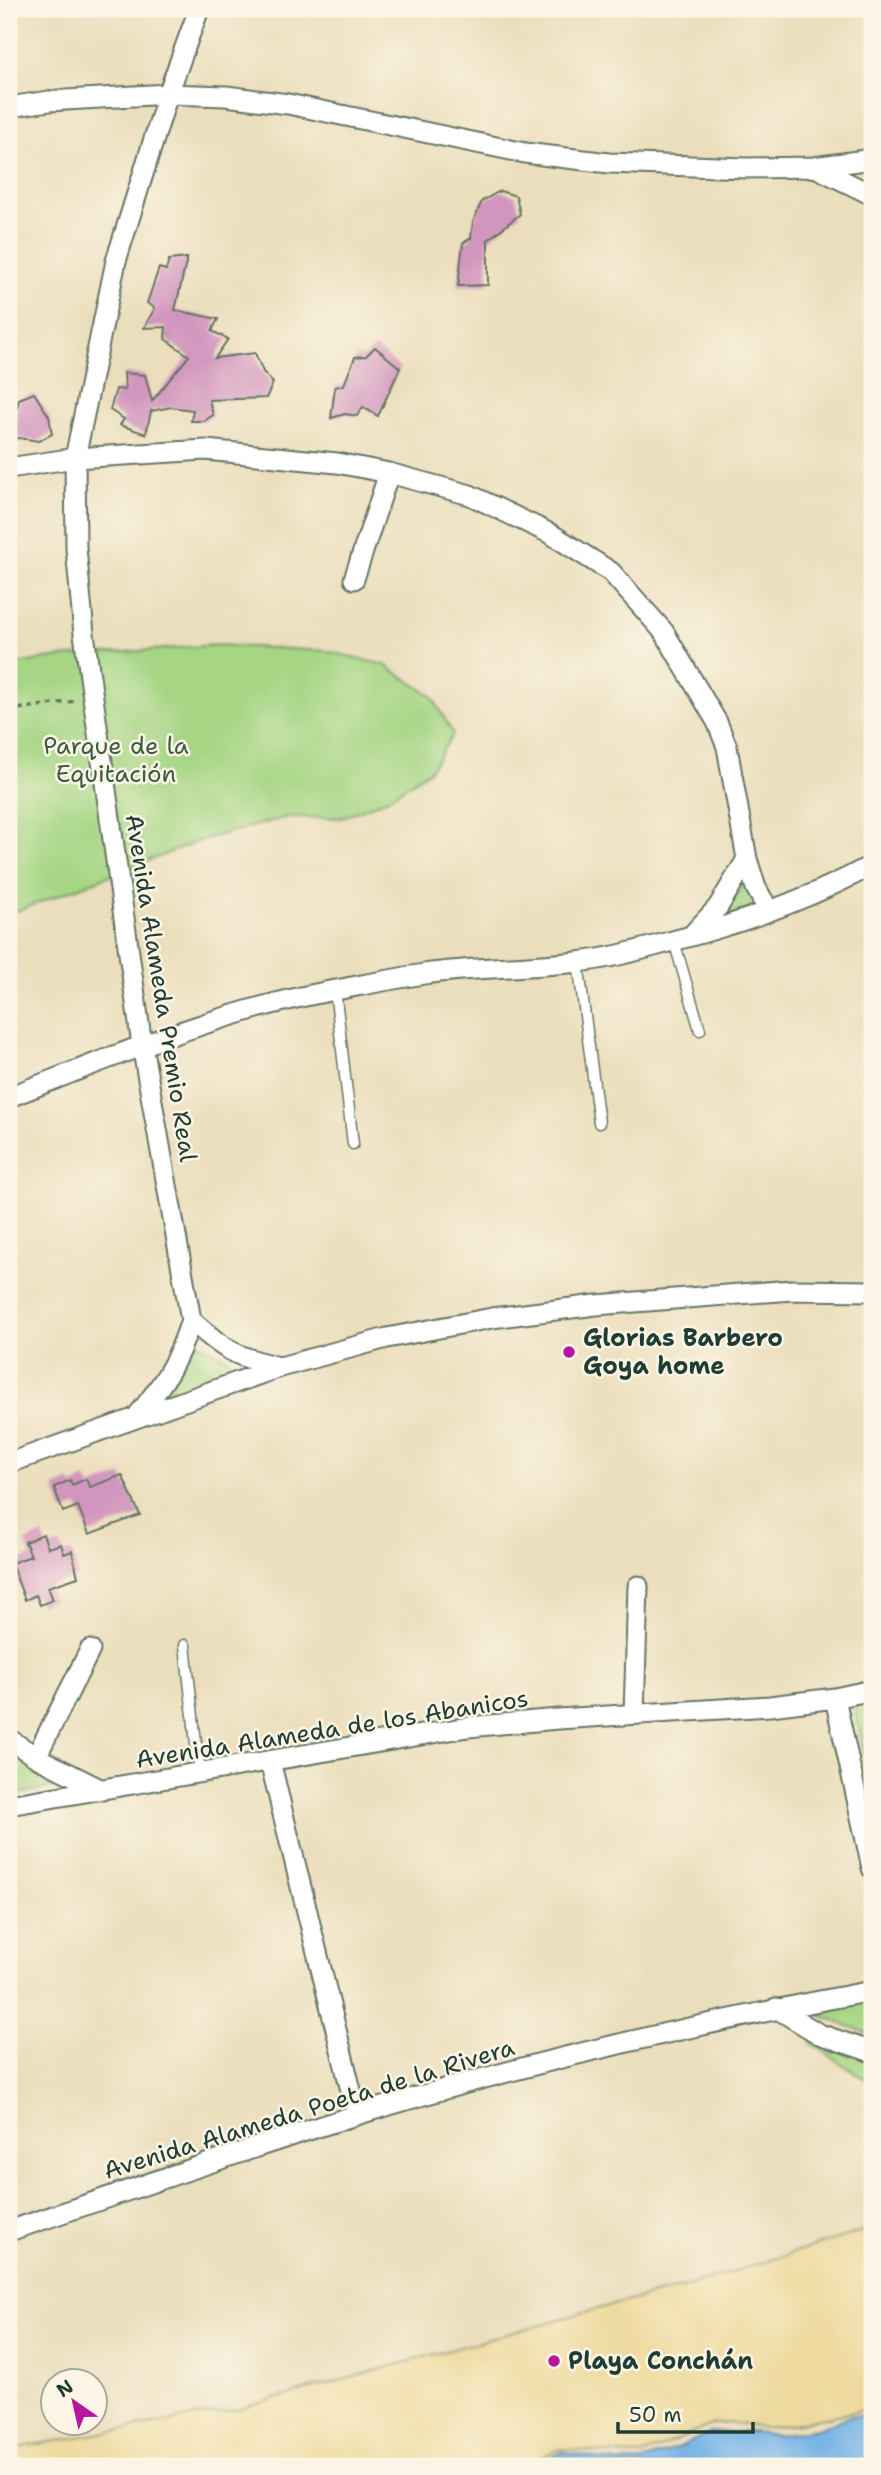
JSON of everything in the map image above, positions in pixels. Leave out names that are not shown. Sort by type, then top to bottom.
[{"type":"street","name":"Avenida Alameda Premio Real","points":[[138,1415],[164,1383],[180,1354],[191,1321],[142,1045],[84,634],[76,548],[75,458],[116,261],[168,94],[199,9]]},
{"type":"street","points":[[9,107],[49,100],[168,94],[226,96],[288,104],[525,153],[609,163],[746,168],[814,167],[872,159]]},
{"type":"street","points":[[814,167],[872,195]]},
{"type":"street","points":[[9,468],[75,458],[206,450],[337,463],[389,473],[470,495],[551,534],[611,572],[664,632],[717,722],[727,747],[747,859],[756,888],[769,911]]},
{"type":"street","points":[[354,579],[389,473]]},
{"type":"street","points":[[682,939],[718,907],[747,859]]},
{"type":"street","points":[[9,1097],[142,1045],[233,1015],[335,990],[425,974],[578,962],[619,956],[769,911],[872,865]]},
{"type":"street","points":[[9,1463],[138,1415],[280,1367],[387,1338],[492,1318],[596,1305],[779,1291],[872,1291]]},
{"type":"street","points":[[191,1321],[218,1344],[244,1359],[280,1367]]},
{"type":"street","points":[[634,1714],[638,1586]]},
{"type":"street","points":[[36,1757],[90,1650]]},
{"type":"street","name":"Avenida Alameda de los Abanicos","points":[[9,1805],[468,1727],[770,1706],[835,1698],[872,1690]]},
{"type":"street","points":[[835,1698],[872,1868]]},
{"type":"street","points":[[9,1739],[36,1757],[102,1790]]},
{"type":"street","points":[[270,1761],[357,2115]]},
{"type":"street","name":"Avenida Alameda Poeta de la Rivera","points":[[9,2231],[357,2115],[559,2058],[776,2008],[872,1991]]},
{"type":"street","points":[[776,2008],[818,2034],[872,2052]]},
{"type":"lane","points":[[682,939],[700,1030]]},
{"type":"lane","points":[[578,962],[599,1123]]},
{"type":"lane","points":[[335,990],[353,1144]]},
{"type":"lane","points":[[186,1645],[201,1773]]},
{"type":"path","points":[[9,710],[93,698]]},
{"type":"green space","name":"Parque de la Equitación","points":[[217,645],[327,651],[385,665],[432,696],[453,734],[430,770],[385,800],[341,818],[287,817],[205,839],[9,914],[9,665],[60,657]]},
{"type":"green space","points":[[746,882],[757,907],[720,917]]},
{"type":"green space","points":[[193,1340],[249,1370],[167,1393]]},
{"type":"green space","points":[[870,1701],[872,1709],[872,1792],[854,1704]]},
{"type":"green space","points":[[9,1750],[58,1775],[61,1782],[57,1786],[9,1796]]},
{"type":"green space","points":[[872,1998],[872,2035],[809,2011]]},
{"type":"green space","points":[[811,2039],[872,2059],[872,2084],[812,2044]]},
{"type":"sand","name":"Playa Conchán","points":[[872,2228],[872,2408],[764,2428],[731,2423],[713,2424],[641,2456],[560,2449],[520,2466],[9,2466],[9,2449],[84,2436],[108,2436],[108,2432],[235,2410],[585,2312],[681,2288]]},
{"type":"water","points":[[872,2415],[872,2466],[533,2466],[562,2452],[617,2462],[640,2462],[711,2432],[778,2435],[817,2429],[850,2416]]},
{"type":"building","points":[[500,191],[516,196],[520,214],[488,240],[488,285],[458,286],[463,243],[471,238],[473,222],[482,201]]},
{"type":"building","points":[[187,258],[175,310],[218,319],[212,331],[228,339],[215,358],[255,353],[263,372],[273,383],[266,398],[209,400],[213,415],[204,421],[191,421],[193,410],[171,407],[151,411],[146,434],[120,425],[124,419],[110,410],[116,389],[125,390],[124,373],[145,375],[152,401],[189,356],[165,339],[166,327],[144,328],[155,308],[147,303],[159,268],[166,270],[169,260]]},
{"type":"building","points":[[375,347],[400,368],[378,416],[363,407],[357,416],[345,414],[331,418],[335,387],[344,385],[355,357],[366,356]]},
{"type":"building","points":[[34,393],[49,416],[52,434],[39,441],[9,439],[19,399]]},
{"type":"building","points":[[122,1475],[140,1515],[89,1534],[78,1506],[63,1512],[54,1487],[70,1480],[72,1485],[86,1479],[90,1487]]},
{"type":"building","points":[[43,1534],[48,1548],[61,1544],[64,1554],[72,1551],[78,1577],[48,1587],[53,1600],[40,1605],[36,1595],[25,1600],[11,1563],[31,1556],[25,1542]]},
{"type":"place","name":"Glorias Barbero Goya home","points":[[569,1352]]},
{"type":"place","name":"Playa Conchán","points":[[554,2361]]}]
